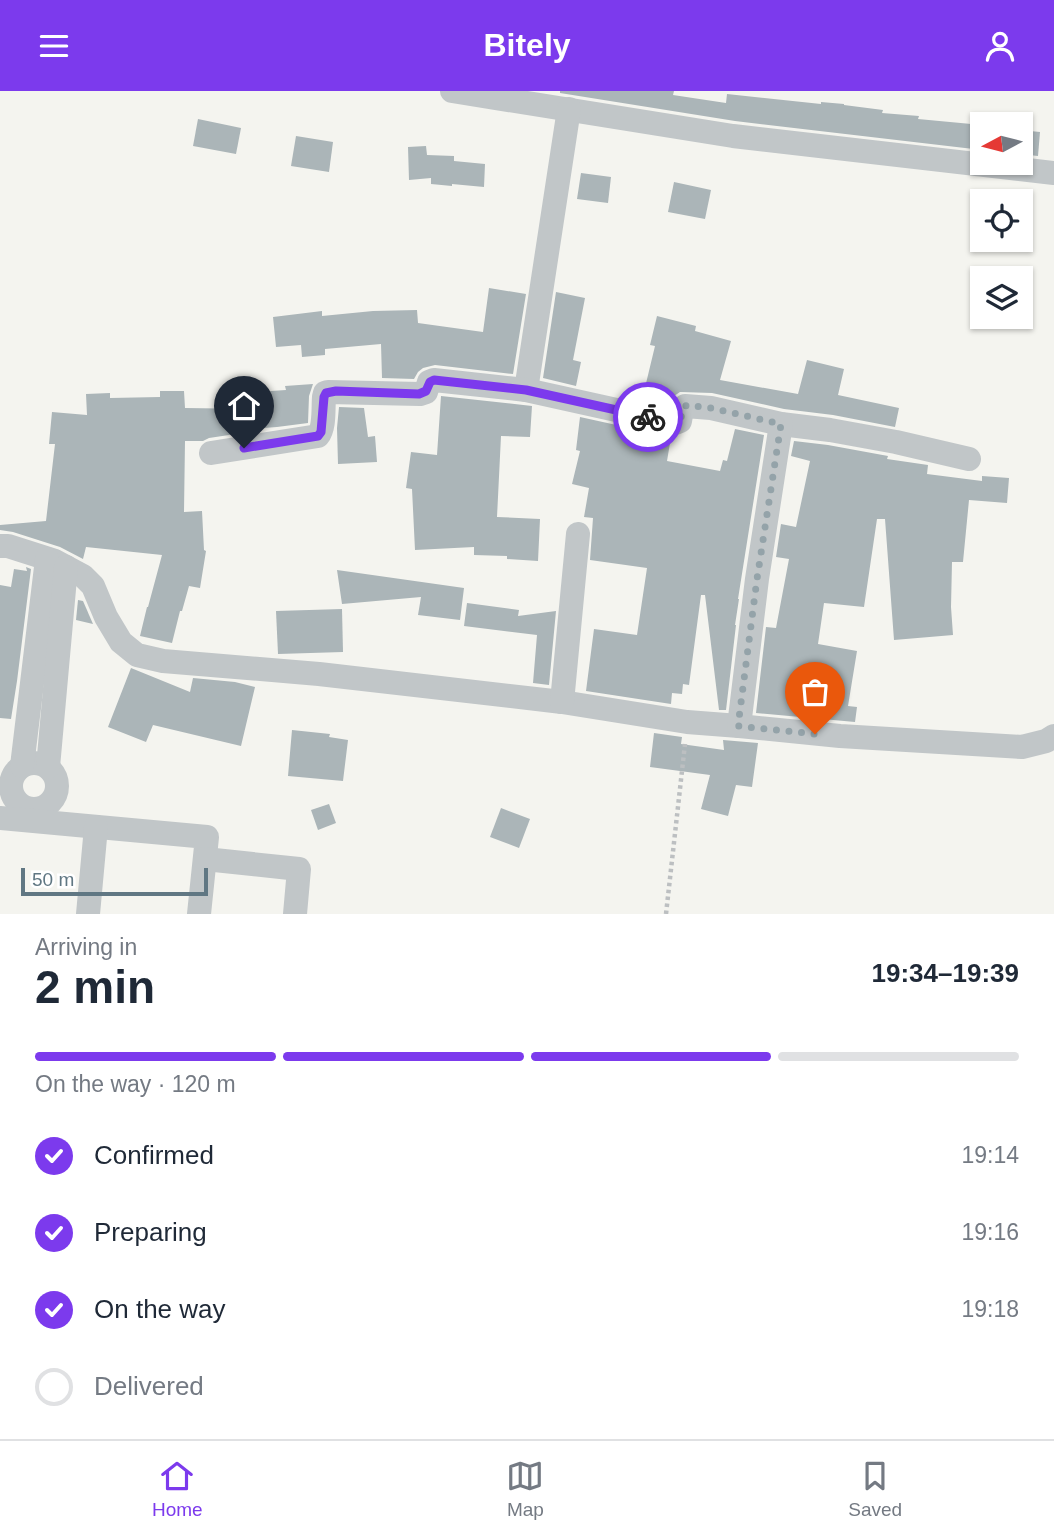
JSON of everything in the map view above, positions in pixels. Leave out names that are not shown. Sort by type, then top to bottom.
[{"type":"street","points":[[452,91],[568,114],[1054,173]]},
{"type":"street","points":[[526,390],[568,114]]},
{"type":"street","points":[[211,453],[318,436],[322,426],[325,393],[419,394],[426,391],[434,380],[526,390],[675,423],[680,421],[682,409],[687,405],[711,408],[781,424],[896,442],[969,459]]},
{"type":"street","points":[[738,726],[781,424]]},
{"type":"street","points":[[562,702],[578,534]]},
{"type":"street","points":[[0,546],[8,546],[57,563],[83,576],[93,586],[106,617],[121,642],[137,655],[163,661],[319,674],[562,702],[687,722],[840,736],[1021,747],[1046,741],[1054,736]]},
{"type":"street","points":[[22,766],[57,563]]},
{"type":"street","points":[[48,767],[57,563]]},
{"type":"street","points":[[50,814],[57,782],[53,774],[48,767],[39,764],[22,766],[12,781],[5,811],[50,814],[96,827],[207,837],[200,914]]},
{"type":"street","points":[[88,914],[96,827]]},
{"type":"street","points":[[205,859],[299,869],[295,914]]},
{"type":"path","points":[[666,914],[687,722]]},
{"type":"building","points":[[674,91],[673,95],[726,103],[727,94],[844,104],[883,110],[882,113],[919,116],[918,119],[970,124],[970,149],[735,121],[560,93]]},
{"type":"building","points":[[198,119],[241,128],[236,154],[193,146]]},
{"type":"building","points":[[1033,131],[1040,132],[1038,156],[1033,155]]},
{"type":"building","points":[[296,136],[333,142],[329,172],[291,166]]},
{"type":"building","points":[[426,146],[427,155],[454,156],[454,161],[485,164],[484,187],[431,184],[431,178],[409,180],[408,147]]},
{"type":"building","points":[[581,173],[611,177],[608,203],[577,199]]},
{"type":"building","points":[[674,182],[711,190],[705,219],[668,212]]},
{"type":"building","points":[[489,288],[526,294],[513,374],[435,365],[423,368],[414,379],[382,378],[381,344],[325,349],[325,355],[302,357],[301,345],[276,347],[273,317],[322,311],[322,316],[417,310],[418,323],[483,332]]},
{"type":"building","points":[[556,292],[585,298],[573,360],[581,362],[576,386],[543,378]]},
{"type":"building","points":[[657,316],[696,326],[695,331],[731,341],[720,380],[798,394],[807,360],[844,369],[838,395],[899,408],[895,427],[784,409],[712,393],[680,392],[671,398],[667,406],[642,400],[655,346],[650,345]]},
{"type":"building","points":[[313,384],[309,396],[308,423],[249,429],[249,432],[203,441],[185,441],[184,512],[202,511],[206,551],[200,588],[189,586],[172,643],[140,636],[162,555],[86,547],[83,559],[60,547],[0,530],[0,525],[46,521],[55,444],[49,444],[52,412],[87,415],[86,394],[110,393],[110,398],[160,397],[160,391],[184,391],[185,408],[257,409],[256,392],[286,390],[285,386]]},
{"type":"building","points":[[441,396],[532,406],[530,437],[501,436],[497,517],[540,519],[538,561],[474,555],[474,547],[415,550],[412,489],[406,488],[411,452],[437,455]]},
{"type":"building","points":[[339,407],[364,408],[368,437],[375,436],[377,462],[338,464]]},
{"type":"building","points":[[580,417],[671,437],[667,461],[720,471],[723,460],[727,461],[735,429],[764,435],[738,599],[726,710],[719,710],[705,595],[701,595],[689,685],[683,684],[682,694],[672,693],[671,704],[586,691],[594,629],[637,635],[647,568],[590,560],[593,518],[584,517],[589,488],[572,484],[580,451],[576,450]]},
{"type":"building","points":[[794,441],[928,465],[927,474],[982,481],[982,476],[1009,478],[1007,503],[969,500],[963,562],[952,562],[953,635],[894,640],[885,519],[877,519],[864,607],[824,603],[818,644],[857,651],[848,706],[857,707],[855,722],[756,713],[766,627],[776,628],[789,559],[776,557],[781,524],[796,527],[810,461],[791,456]]},
{"type":"building","points":[[26,567],[31,569],[11,719],[0,718],[0,585],[11,587],[14,569],[27,571]]},
{"type":"building","points":[[337,570],[464,588],[460,620],[418,615],[421,597],[342,604]]},
{"type":"building","points":[[78,600],[83,601],[93,624],[76,620]]},
{"type":"building","points":[[467,603],[519,610],[518,616],[556,611],[549,685],[533,683],[537,635],[464,626]]},
{"type":"building","points":[[342,609],[343,652],[278,654],[276,611]]},
{"type":"building","points":[[131,668],[190,692],[193,678],[255,687],[241,746],[153,725],[146,742],[108,727]]},
{"type":"building","points":[[292,730],[330,734],[329,737],[348,740],[343,781],[288,776]]},
{"type":"building","points":[[654,733],[682,737],[681,744],[724,750],[723,740],[758,743],[752,787],[736,785],[728,816],[701,809],[710,775],[650,767]]},
{"type":"building","points":[[329,804],[336,823],[318,830],[311,810]]},
{"type":"building","points":[[501,808],[530,819],[519,848],[490,837]]},
{"type":"way so far","points":[[648,417],[677,423],[681,419],[682,409],[687,405],[781,424],[738,726],[815,734]]},
{"type":"route","points":[[244,448],[318,436],[322,426],[325,393],[336,391],[419,394],[427,390],[431,380],[526,390],[648,417]]}]
